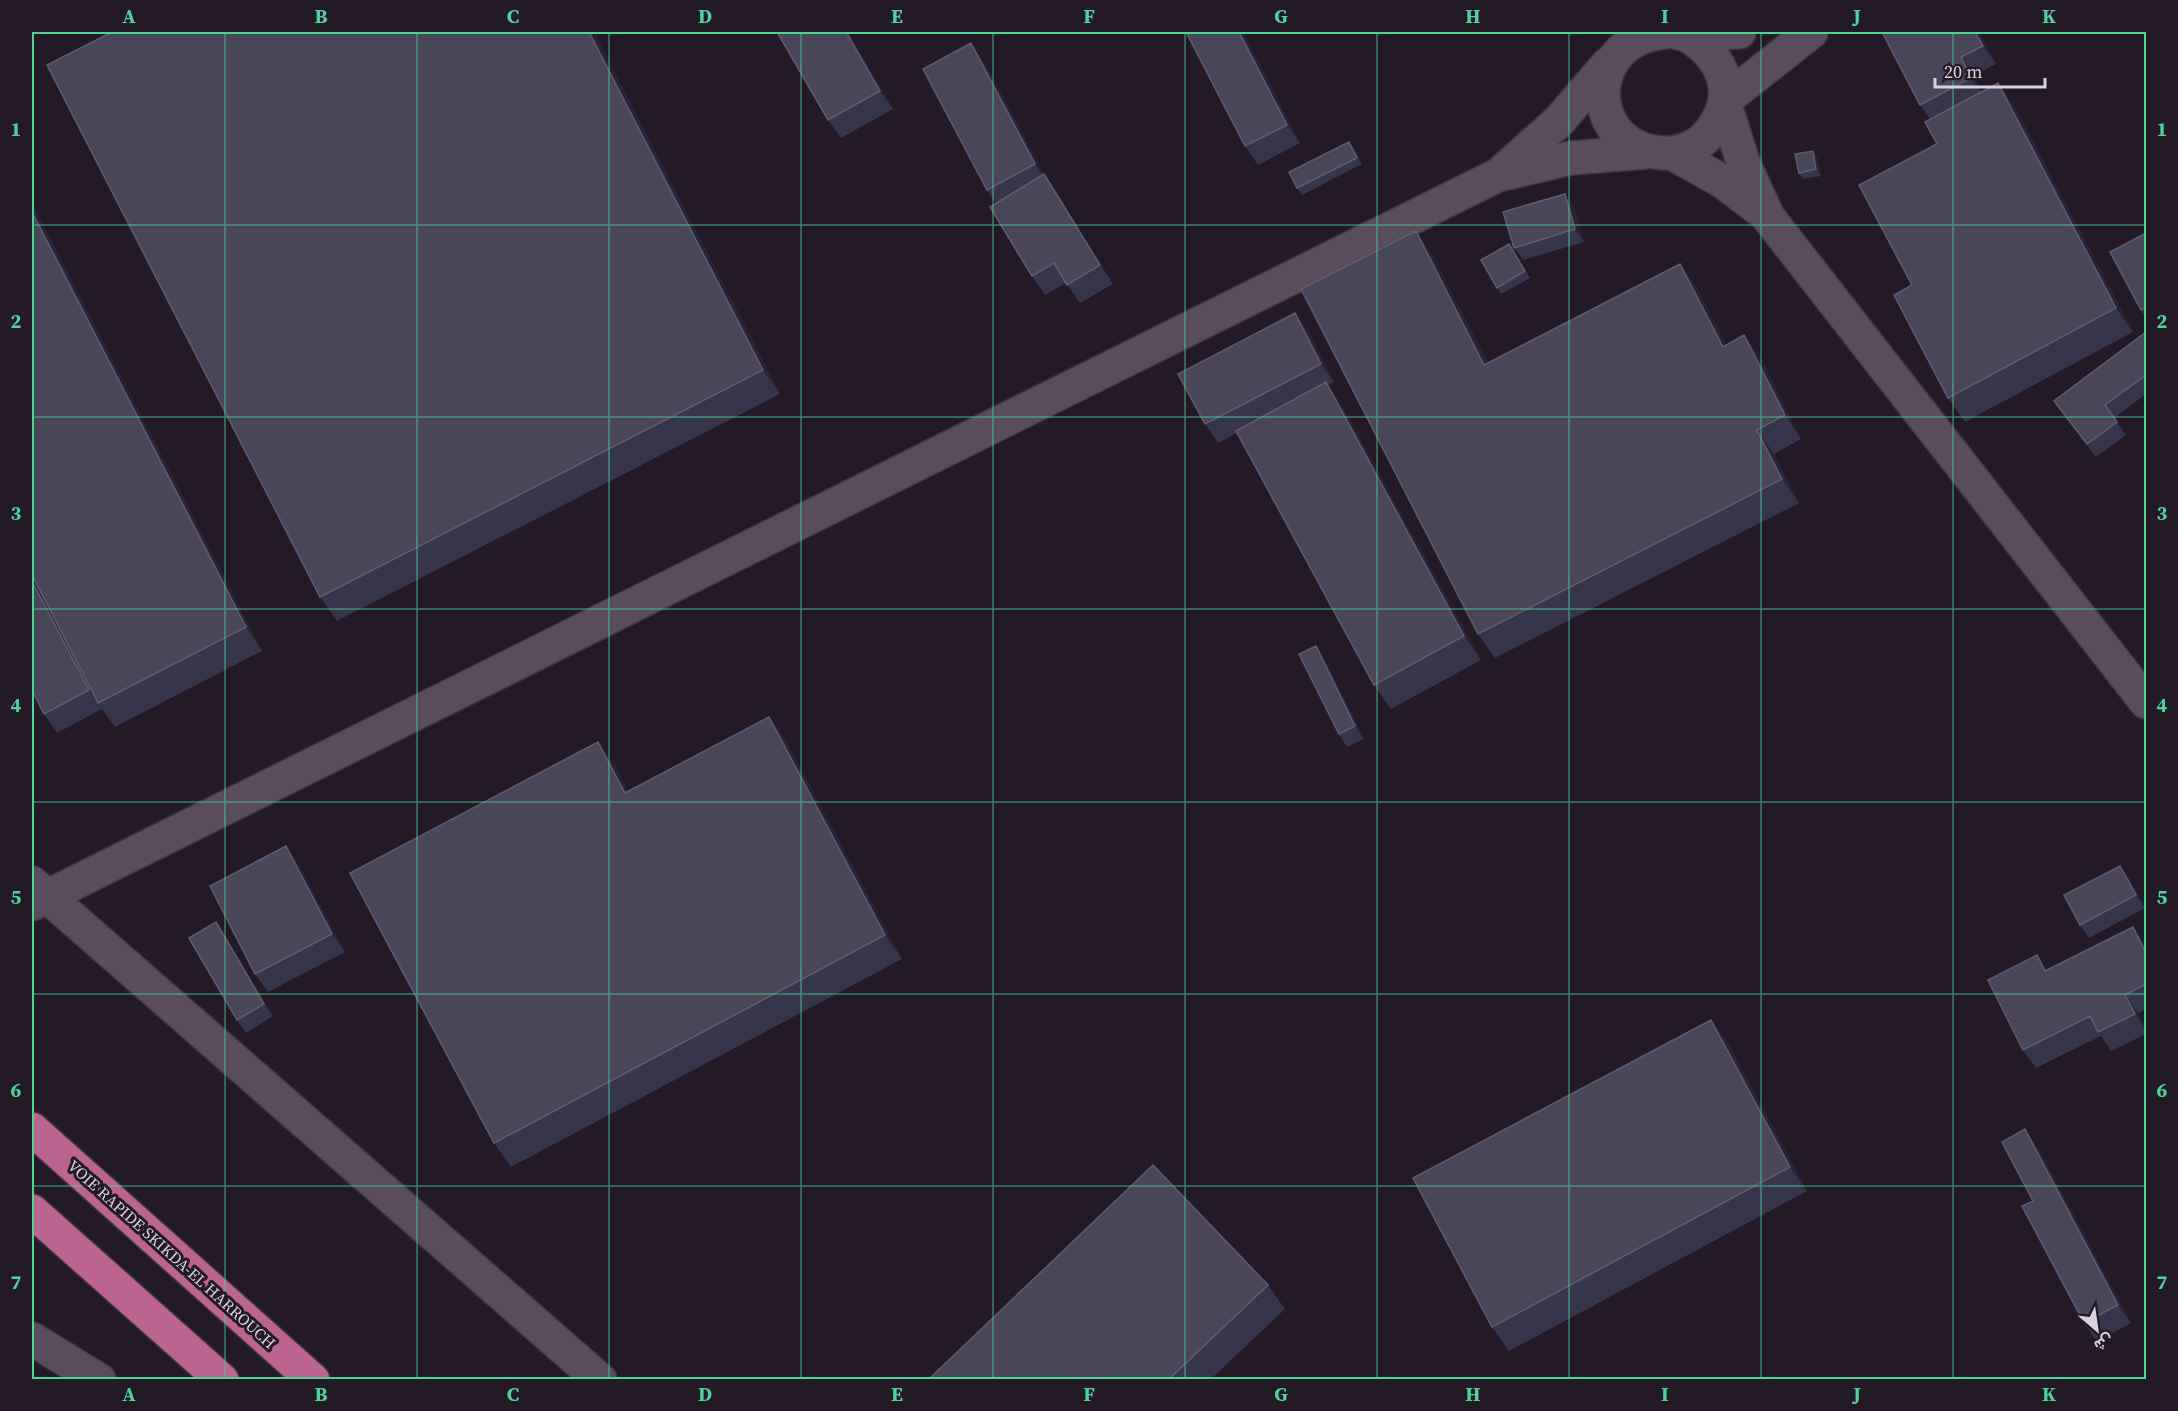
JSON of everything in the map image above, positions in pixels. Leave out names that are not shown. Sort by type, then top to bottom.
[{"type":"highway","name":"VOIE RAPIDE SKIKDA-EL HARROUCH","points":[[32,1129],[313,1380]]},
{"type":"highway","points":[[32,1210],[210,1375]]},
{"type":"street","points":[[1498,175],[1559,121],[1622,44],[1649,33],[1739,32]]},
{"type":"street","points":[[600,1380],[37,894],[1498,175],[1571,158],[1659,153],[1690,148],[1706,138],[1718,122],[1725,102],[1811,32]]},
{"type":"street","points":[[1674,33],[1704,46],[1717,61],[1724,80],[1725,102],[1743,162],[1768,217],[2146,702]]},
{"type":"street","points":[[1622,44],[1603,81],[1603,104],[1611,124],[1626,141],[1722,181],[1768,217]]},
{"type":"street","points":[[32,1339],[99,1380]]},
{"type":"building","points":[[112,32],[589,32],[763,370],[320,597],[47,65]]},
{"type":"building","points":[[777,32],[846,32],[880,91],[828,120]]},
{"type":"building","points":[[1186,32],[1239,32],[1287,125],[1245,146]]},
{"type":"building","points":[[1882,32],[1975,32],[1983,46],[1961,57],[1971,78],[1920,105]]},
{"type":"building","points":[[971,43],[1035,164],[987,190],[923,69]]},
{"type":"building","points":[[1998,83],[2116,308],[1948,398],[1894,295],[1912,285],[1859,185],[1937,144],[1925,122]]},
{"type":"building","points":[[1349,142],[1357,158],[1297,188],[1289,172]]},
{"type":"building","points":[[1813,151],[1816,169],[1799,173],[1795,154]]},
{"type":"building","points":[[1044,174],[1100,265],[1067,285],[1054,263],[1032,276],[990,207]]},
{"type":"building","points":[[1565,194],[1575,229],[1514,248],[1503,212]]},
{"type":"building","points":[[32,212],[246,627],[98,703],[32,575]]},
{"type":"building","points":[[1416,231],[1484,365],[1680,264],[1723,347],[1744,335],[1785,415],[1757,430],[1782,479],[1478,634],[1301,289]]},
{"type":"building","points":[[2146,233],[2146,307],[2141,310],[2110,252]]},
{"type":"building","points":[[1509,244],[1525,271],[1497,288],[1481,260]]},
{"type":"building","points":[[1295,313],[1321,364],[1205,424],[1178,374]]},
{"type":"building","points":[[2146,332],[2146,375],[2105,405],[2117,422],[2087,444],[2054,401]]},
{"type":"building","points":[[1326,382],[1464,636],[1374,685],[1236,431]]},
{"type":"building","points":[[32,581],[89,690],[44,714],[32,690]]},
{"type":"building","points":[[1316,646],[1355,726],[1339,734],[1299,654]]},
{"type":"building","points":[[769,717],[885,935],[494,1143],[350,873],[598,742],[625,793]]},
{"type":"building","points":[[286,846],[332,934],[255,974],[210,886]]},
{"type":"building","points":[[2120,866],[2136,895],[2080,925],[2064,895]]},
{"type":"building","points":[[216,922],[264,1004],[237,1020],[189,938]]},
{"type":"building","points":[[2133,927],[2146,953],[2146,984],[2125,995],[2135,1014],[2098,1032],[2090,1016],[2023,1050],[1988,980],[2037,955],[2045,971]]},
{"type":"building","points":[[1711,1020],[1790,1167],[1492,1327],[1413,1178]]},
{"type":"building","points":[[2025,1129],[2118,1305],[2084,1323],[2022,1206],[2033,1201],[2002,1142]]},
{"type":"building","points":[[1153,1165],[1268,1285],[1168,1380],[928,1380]]}]
